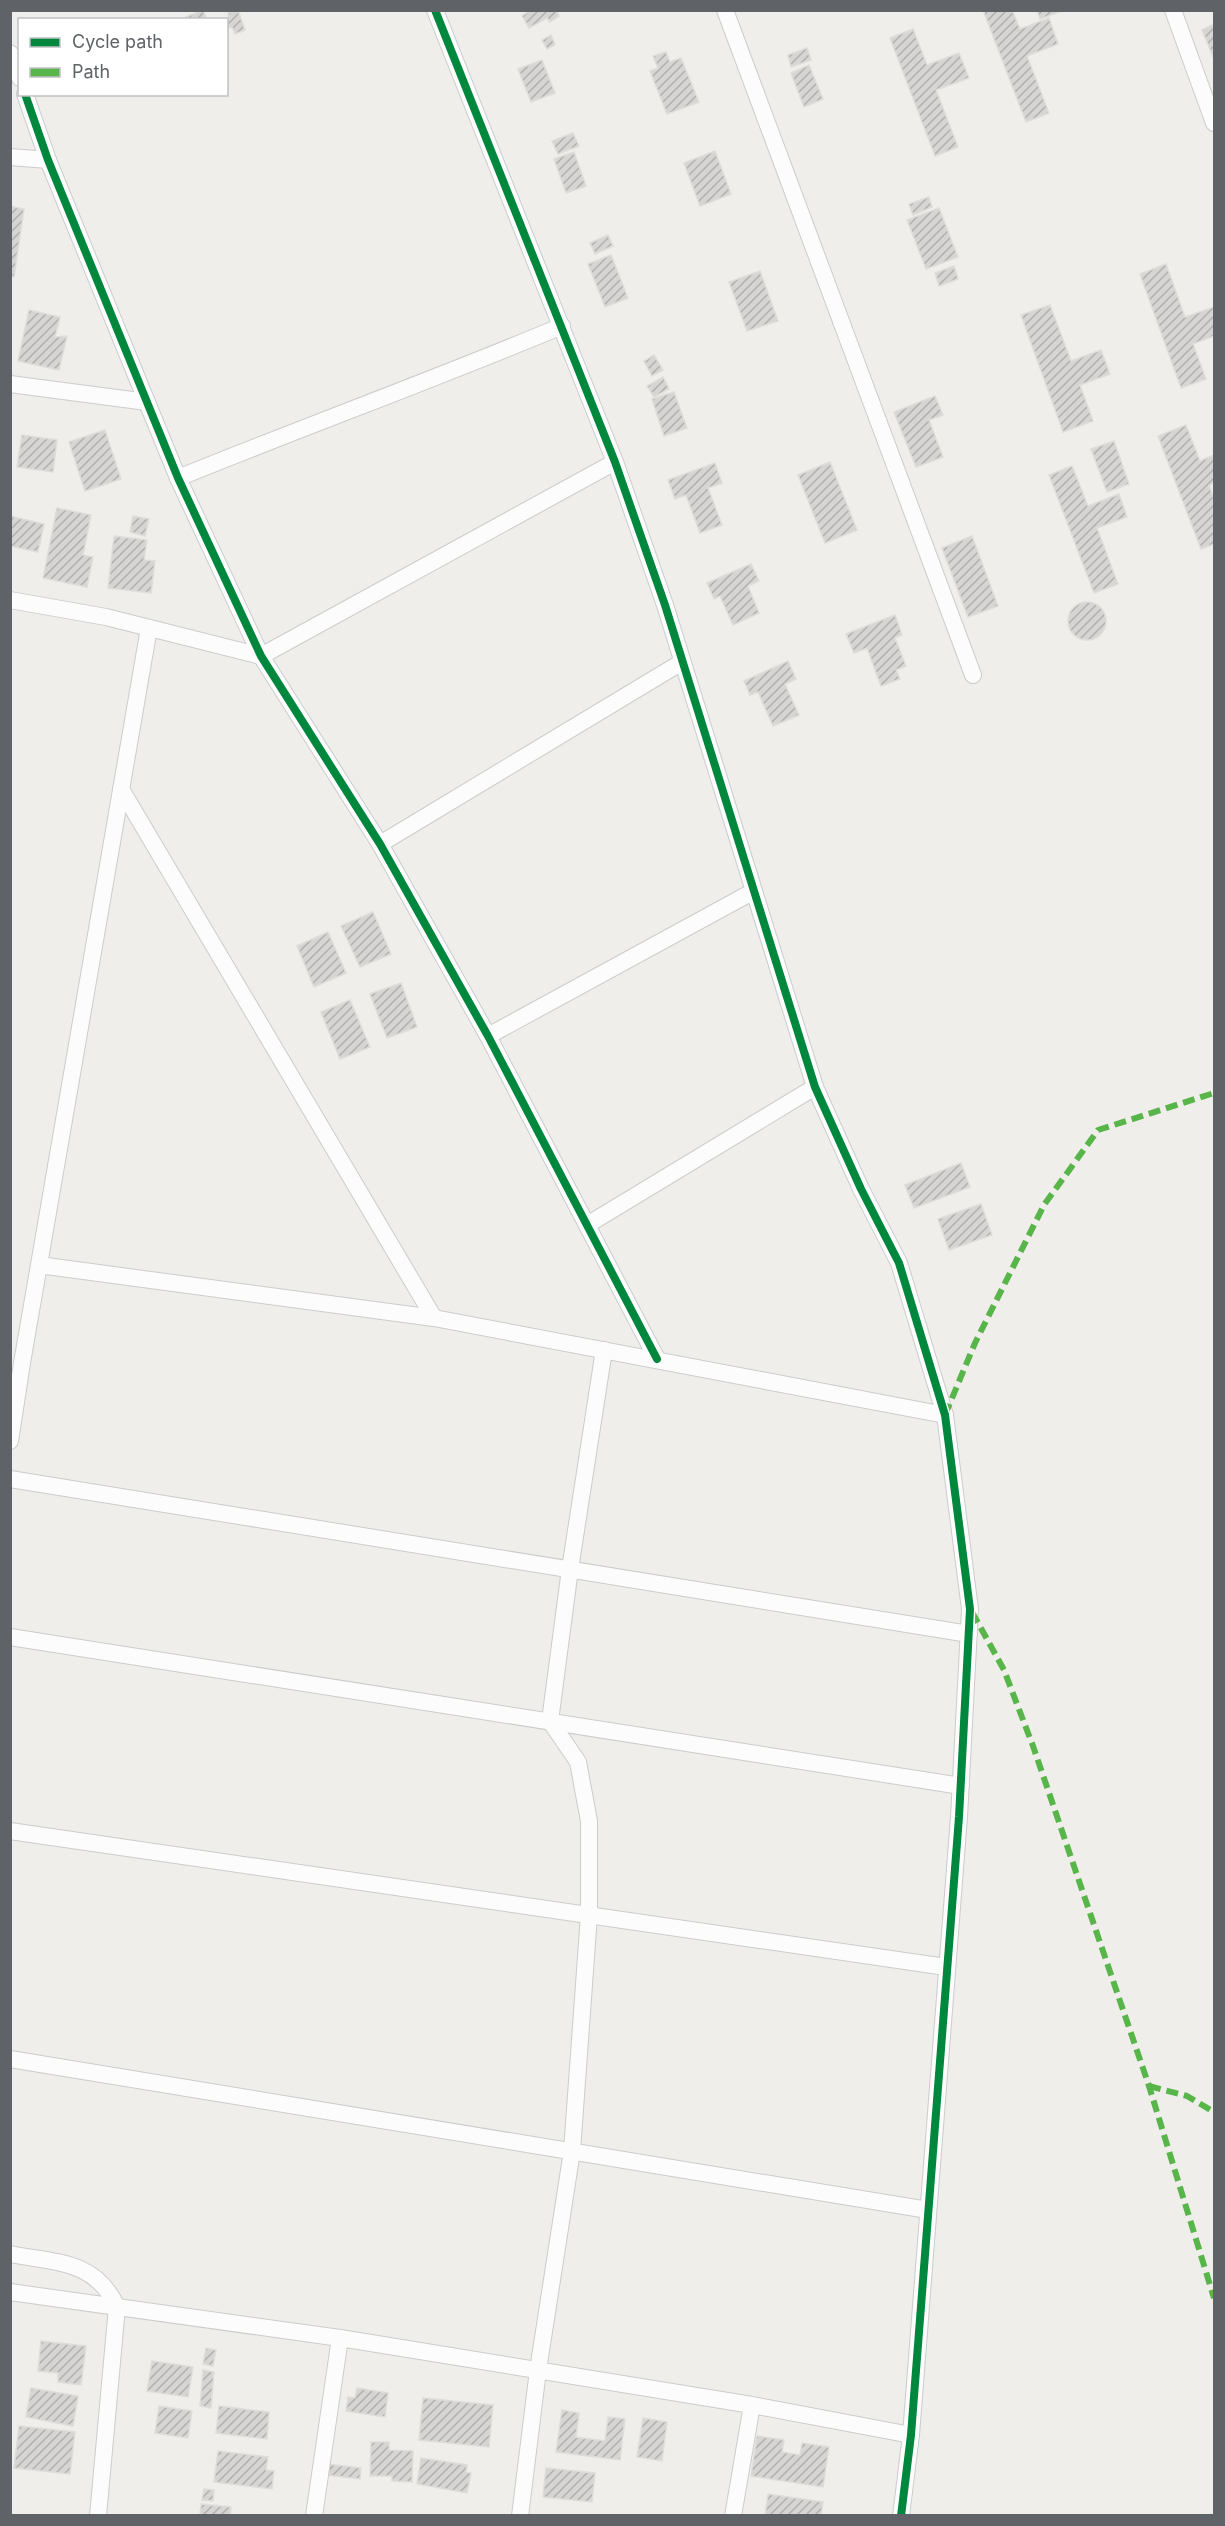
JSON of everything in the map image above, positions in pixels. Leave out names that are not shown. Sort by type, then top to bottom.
[{"type":"street","points":[[435,10],[615,462],[665,605],[815,1087],[861,1190],[900,1263],[945,1415],[970,1609],[961,1786],[910,2435],[901,2516]]},
{"type":"street","points":[[725,10],[973,675]]},
{"type":"street","points":[[1173,10],[1215,123]]},
{"type":"street","points":[[10,53],[18,73]]},
{"type":"street","points":[[26,96],[48,160],[178,478],[261,656],[380,844],[488,1035],[657,1359]]},
{"type":"street","points":[[10,157],[48,160]]},
{"type":"street","points":[[178,478],[304,427],[439,377],[562,326]]},
{"type":"street","points":[[10,384],[147,402]]},
{"type":"street","points":[[10,600],[149,628],[261,656],[615,462]]},
{"type":"street","points":[[10,1441],[16,1362],[39,1265],[149,628]]},
{"type":"street","points":[[380,844],[682,662]]},
{"type":"street","points":[[121,789],[434,1318]]},
{"type":"street","points":[[488,1035],[754,891]]},
{"type":"street","points":[[587,1225],[815,1087]]},
{"type":"street","points":[[39,1265],[434,1318],[945,1415]]},
{"type":"street","points":[[520,2516],[538,2370],[572,2151],[589,1915],[589,1821],[578,1762],[550,1721],[570,1569],[604,1350]]},
{"type":"street","points":[[10,1479],[969,1634]]},
{"type":"street","points":[[10,1637],[961,1786]]},
{"type":"street","points":[[10,1831],[946,1967]]},
{"type":"street","points":[[10,2059],[928,2210]]},
{"type":"street","points":[[10,2254],[82,2268],[108,2288],[117,2307],[98,2516]]},
{"type":"street","points":[[10,2292],[340,2338],[752,2405],[910,2435]]},
{"type":"street","points":[[314,2516],[340,2338]]},
{"type":"street","points":[[733,2516],[752,2405]]},
{"type":"building","points":[[203,10],[206,18],[186,18]]},
{"type":"building","points":[[238,10],[245,30],[235,34],[232,27],[228,28],[228,13]]},
{"type":"building","points":[[531,10],[556,10],[559,16],[550,22],[547,18],[529,28],[522,16]]},
{"type":"building","points":[[983,10],[1012,10],[1020,29],[1049,18],[1058,44],[1027,56],[1049,113],[1026,122]]},
{"type":"building","points":[[1037,10],[1062,10],[1062,11],[1040,19]]},
{"type":"building","points":[[1214,24],[1214,59],[1202,30]]},
{"type":"building","points":[[913,29],[927,65],[959,53],[969,78],[936,90],[958,147],[935,156],[890,38]]},
{"type":"building","points":[[551,35],[555,45],[547,49],[542,40]]},
{"type":"building","points":[[807,48],[811,60],[791,67],[788,55]]},
{"type":"building","points":[[666,52],[670,62],[681,58],[699,102],[667,114],[650,71],[658,68],[653,56]]},
{"type":"building","points":[[542,60],[555,93],[531,102],[518,69]]},
{"type":"building","points":[[809,65],[823,99],[804,107],[791,73]]},
{"type":"building","points":[[573,133],[579,146],[558,154],[552,141]]},
{"type":"building","points":[[715,151],[731,194],[700,206],[684,163]]},
{"type":"building","points":[[574,152],[586,186],[566,193],[554,159]]},
{"type":"building","points":[[929,197],[932,207],[913,215],[909,204]]},
{"type":"building","points":[[10,206],[24,209],[14,277],[10,276]]},
{"type":"building","points":[[939,208],[958,257],[926,269],[907,220]]},
{"type":"building","points":[[608,235],[613,246],[595,254],[590,243]]},
{"type":"building","points":[[611,255],[628,298],[605,307],[588,264]]},
{"type":"building","points":[[1166,264],[1185,317],[1214,307],[1214,336],[1193,344],[1206,379],[1181,388],[1140,274]]},
{"type":"building","points":[[954,266],[958,279],[939,286],[935,273]]},
{"type":"building","points":[[760,271],[778,321],[747,331],[729,282]]},
{"type":"building","points":[[1050,305],[1071,361],[1101,350],[1110,374],[1080,385],[1093,421],[1063,432],[1021,315]]},
{"type":"building","points":[[29,310],[60,317],[55,337],[67,336],[59,370],[18,361]]},
{"type":"building","points":[[654,355],[663,370],[652,376],[644,361]]},
{"type":"building","points":[[663,377],[669,389],[654,397],[647,386]]},
{"type":"building","points":[[674,392],[687,428],[664,436],[652,399]]},
{"type":"building","points":[[935,396],[943,415],[929,420],[943,457],[916,467],[894,412]]},
{"type":"building","points":[[1186,425],[1200,461],[1214,455],[1214,483],[1209,485],[1214,499],[1214,544],[1201,549],[1158,436]]},
{"type":"building","points":[[105,430],[121,479],[85,491],[69,442]]},
{"type":"building","points":[[22,435],[57,440],[53,472],[17,467]]},
{"type":"building","points":[[1114,441],[1129,484],[1107,492],[1091,449]]},
{"type":"building","points":[[830,462],[857,530],[825,543],[798,475]]},
{"type":"building","points":[[715,463],[722,483],[708,488],[722,525],[700,533],[686,495],[675,499],[668,480]]},
{"type":"building","points":[[1072,466],[1088,506],[1119,494],[1127,517],[1097,528],[1118,584],[1094,593],[1049,475]]},
{"type":"building","points":[[57,508],[91,515],[83,555],[93,557],[87,587],[43,578]]},
{"type":"building","points":[[10,516],[44,524],[38,552],[10,546]]},
{"type":"building","points":[[133,516],[149,519],[145,536],[130,532]]},
{"type":"building","points":[[114,536],[147,540],[144,560],[155,561],[151,593],[108,588]]},
{"type":"building","points":[[972,536],[998,606],[968,617],[942,548]]},
{"type":"building","points":[[751,564],[759,581],[748,586],[759,613],[733,625],[720,596],[714,599],[707,583]]},
{"type":"building","points":[[1087,602],[1101,607],[1106,621],[1101,635],[1087,640],[1073,635],[1068,621],[1073,607]]},
{"type":"building","points":[[895,615],[902,635],[895,638],[906,666],[896,670],[900,679],[881,686],[867,648],[854,653],[846,634]]},
{"type":"building","points":[[788,661],[796,679],[785,684],[799,715],[773,726],[758,692],[750,695],[744,681]]},
{"type":"building","points":[[373,912],[391,954],[360,967],[341,926]]},
{"type":"building","points":[[328,932],[346,973],[314,987],[297,946]]},
{"type":"building","points":[[401,983],[417,1027],[387,1038],[370,994]]},
{"type":"building","points":[[350,1000],[370,1047],[340,1059],[321,1012]]},
{"type":"building","points":[[961,1163],[970,1187],[914,1208],[905,1185]]},
{"type":"building","points":[[981,1204],[992,1235],[949,1250],[938,1219]]},
{"type":"building","points":[[41,2341],[86,2346],[81,2385],[58,2382],[58,2373],[38,2371]]},
{"type":"building","points":[[206,2348],[216,2350],[213,2366],[203,2364]]},
{"type":"building","points":[[152,2361],[193,2367],[188,2397],[147,2391]]},
{"type":"building","points":[[203,2370],[214,2372],[211,2408],[200,2406]]},
{"type":"building","points":[[31,2388],[78,2396],[73,2426],[26,2417]]},
{"type":"building","points":[[357,2388],[388,2393],[385,2417],[346,2411],[348,2397],[355,2398]]},
{"type":"building","points":[[423,2398],[493,2405],[489,2447],[419,2440]]},
{"type":"building","points":[[159,2406],[192,2411],[188,2438],[155,2433]]},
{"type":"building","points":[[219,2406],[269,2412],[267,2439],[216,2433]]},
{"type":"building","points":[[562,2410],[579,2413],[576,2437],[605,2441],[608,2417],[625,2419],[620,2460],[556,2452]]},
{"type":"building","points":[[643,2418],[667,2422],[662,2461],[637,2457]]},
{"type":"building","points":[[19,2426],[75,2432],[70,2474],[14,2468]]},
{"type":"building","points":[[757,2436],[784,2440],[782,2452],[800,2455],[802,2443],[829,2447],[823,2487],[751,2476]]},
{"type":"building","points":[[371,2442],[389,2442],[389,2450],[413,2451],[412,2482],[392,2481],[392,2476],[370,2476]]},
{"type":"building","points":[[218,2451],[268,2457],[266,2470],[274,2471],[272,2489],[214,2482]]},
{"type":"building","points":[[421,2458],[467,2465],[466,2472],[471,2473],[467,2493],[417,2484]]},
{"type":"building","points":[[327,2464],[361,2468],[360,2479],[326,2475]]},
{"type":"building","points":[[546,2468],[595,2473],[592,2502],[543,2497]]},
{"type":"building","points":[[204,2489],[214,2490],[213,2501],[202,2500]]},
{"type":"building","points":[[768,2494],[823,2502],[821,2516],[765,2516]]},
{"type":"building","points":[[201,2504],[231,2507],[230,2516],[200,2516]]},
{"type":"marked path","points":[[945,1415],[975,1343],[1044,1205],[1098,1130],[1214,1093]]},
{"type":"marked path","points":[[972,1612],[1004,1670],[1033,1746],[1149,2086],[1214,2298]]},
{"type":"marked path","points":[[1149,2086],[1187,2096],[1214,2112]]},
{"type":"cycle path","points":[[435,10],[615,462],[665,605],[815,1087],[861,1189],[899,1263],[945,1415],[970,1609],[959,1817],[911,2435],[901,2516]]},
{"type":"cycle path","points":[[26,96],[48,160],[178,478],[261,656],[380,844],[488,1036],[657,1359]]}]
